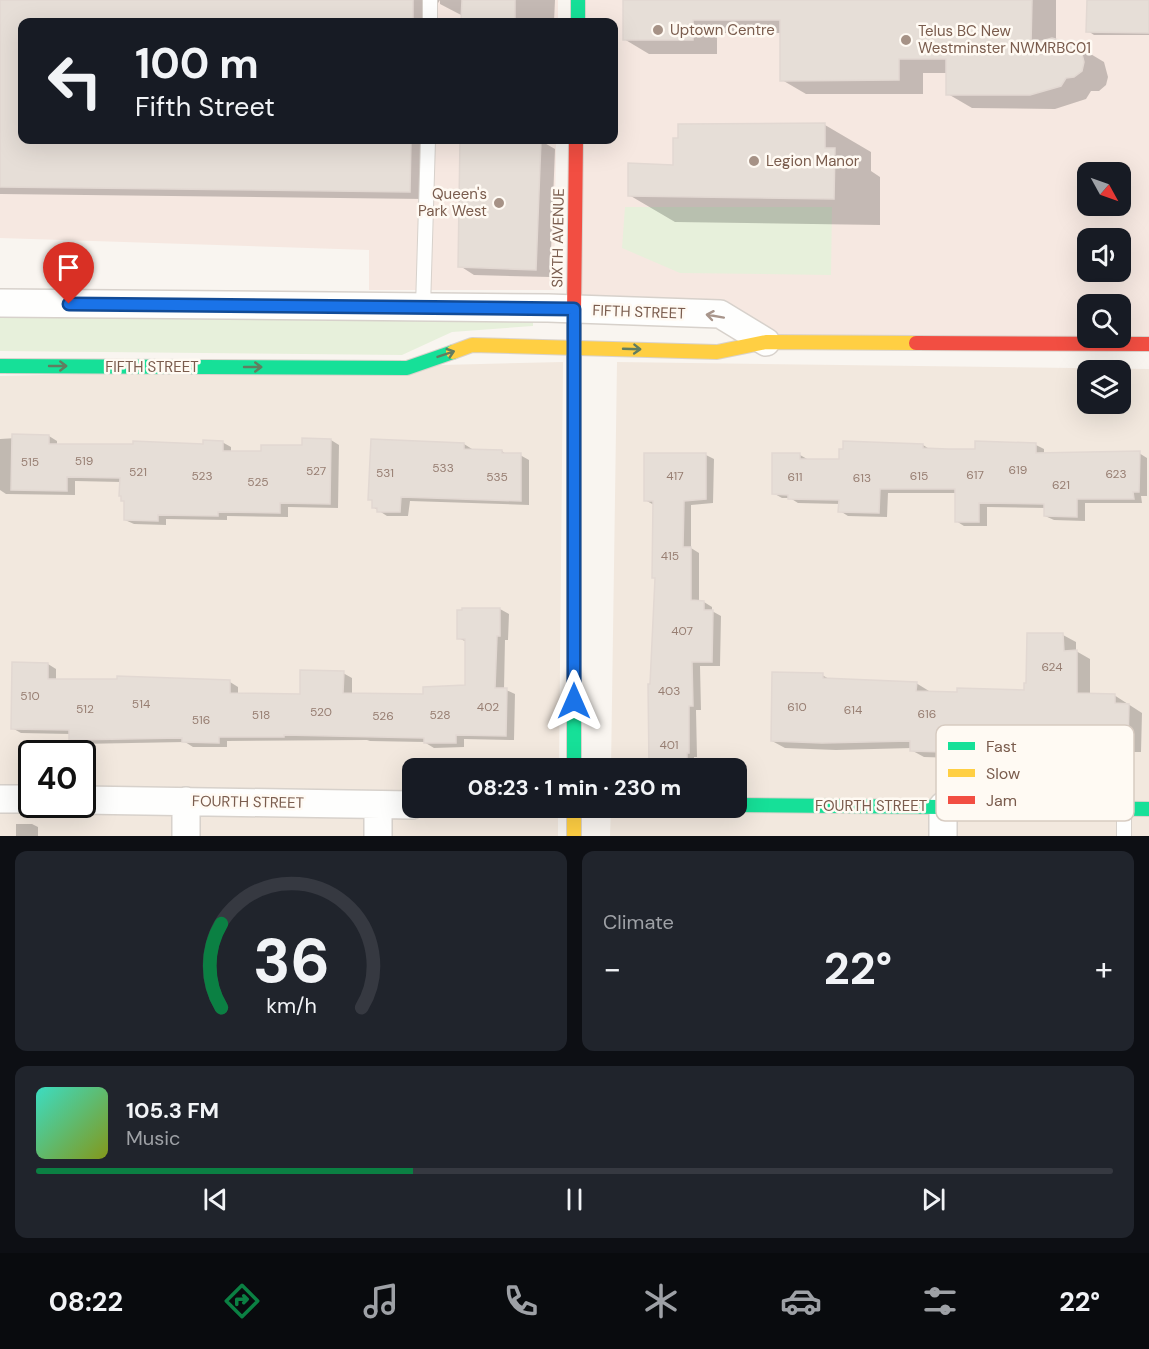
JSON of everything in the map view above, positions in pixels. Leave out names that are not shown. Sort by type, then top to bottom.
[{"type":"street","points":[[578,0],[578,18]]},
{"type":"street","name":"SIXTH AVENUE","points":[[574,758],[576,144]]},
{"type":"street","name":"FIFTH STREET","points":[[0,303],[574,309],[720,314],[766,342]]},
{"type":"street","name":"FIFTH STREET","points":[[0,366],[407,368],[472,345],[717,352],[766,342],[1149,344]]},
{"type":"street","points":[[0,798],[18,799]]},
{"type":"street","name":"FOURTH STREET","points":[[96,800],[402,805]]},
{"type":"street","points":[[186,801],[186,836]]},
{"type":"street","points":[[378,805],[378,836]]},
{"type":"street","name":"FOURTH STREET","points":[[747,805],[936,806]]},
{"type":"street","points":[[574,818],[574,836]]},
{"type":"lane","points":[[429,18],[430,0]]},
{"type":"lane","points":[[423,307],[428,144]]},
{"type":"shaded area","points":[[0,0],[558,0],[558,18],[18,18],[18,144],[556,144],[554,290],[369,290],[369,250],[0,238]]},
{"type":"shaded area","points":[[578,0],[1149,0],[1149,344],[1131,344],[1131,294],[1077,294],[1077,344],[766,342],[720,314],[574,309],[576,144],[618,144],[618,18],[578,18]]},
{"type":"shaded area","points":[[563,362],[559,758],[402,758],[402,818],[558,818],[558,836],[0,836],[0,376]]},
{"type":"shaded area","points":[[617,362],[1077,368],[1077,414],[1131,414],[1131,369],[1149,369],[1149,836],[610,836],[611,818],[747,818],[747,758],[611,758]]},
{"type":"green space","points":[[625,207],[832,207],[831,275],[680,273],[622,248]]},
{"type":"green space","points":[[0,314],[533,318],[533,326],[452,332],[402,355],[0,351]]},
{"type":"building","points":[[0,0],[413,0],[413,18],[18,18],[18,144],[411,144],[410,192],[0,187]]},
{"type":"building","points":[[462,0],[515,0],[515,18],[461,18]]},
{"type":"building","name":"Telus BC New Westminster NWMRBC01","points":[[623,0],[1032,0],[1031,44],[1052,38],[1080,46],[1084,62],[1082,71],[1074,77],[1066,78],[1061,86],[1030,95],[946,95],[946,59],[899,59],[899,80],[780,81],[780,20],[693,20],[693,40],[623,40]]},
{"type":"building","points":[[1087,0],[1149,0],[1149,33],[1086,32]]},
{"type":"building","name":"Legion Manor","points":[[825,123],[825,148],[835,148],[834,199],[628,196],[628,163],[673,165],[673,138],[678,138],[678,124]]},
{"type":"building","name":"Queen's Park West","points":[[460,144],[541,144],[536,270],[458,267]]},
{"type":"building","points":[[12,434],[49,435],[49,444],[133,444],[133,441],[203,444],[203,440],[223,441],[223,451],[261,451],[261,445],[302,445],[302,438],[331,439],[330,504],[280,503],[280,513],[218,512],[218,516],[158,515],[158,521],[124,520],[124,501],[121,501],[121,496],[119,496],[120,478],[67,477],[67,491],[11,490]]},
{"type":"building","points":[[371,439],[464,443],[464,449],[521,453],[521,501],[401,497],[400,512],[377,512],[377,508],[372,508],[372,500],[368,500]]},
{"type":"building","points":[[843,441],[923,444],[923,448],[948,449],[975,449],[975,441],[1036,443],[1036,453],[1140,451],[1139,492],[1133,492],[1134,499],[1077,499],[1077,517],[1044,516],[1044,504],[979,503],[979,522],[955,522],[955,489],[880,489],[879,513],[838,512],[839,500],[788,499],[788,495],[772,494],[772,453],[800,453],[800,459],[839,459],[839,449],[843,449]]},
{"type":"building","points":[[644,453],[706,453],[706,499],[684,501],[683,547],[691,547],[691,600],[704,601],[704,610],[713,610],[712,662],[692,662],[693,706],[689,706],[689,753],[687,753],[687,758],[649,758],[648,684],[650,684],[655,578],[652,578],[653,501],[644,501]]},
{"type":"building","points":[[462,608],[500,608],[495,688],[507,688],[506,736],[456,735],[456,743],[424,743],[424,738],[284,735],[284,737],[219,737],[219,743],[182,742],[182,738],[69,740],[69,730],[11,729],[12,662],[48,663],[48,679],[117,679],[117,676],[230,680],[230,693],[300,694],[300,670],[344,671],[343,693],[423,694],[423,687],[465,685],[465,639],[457,639],[457,610],[462,610]]},
{"type":"building","points":[[1027,633],[1063,633],[1064,651],[1077,650],[1077,693],[1115,694],[1115,703],[1129,704],[1128,725],[936,725],[936,752],[910,751],[910,741],[822,743],[771,741],[772,672],[823,673],[823,678],[917,682],[916,691],[957,692],[957,688],[1024,690],[1024,683],[1026,683]]},
{"type":"traffic: fast","points":[[578,0],[578,18]]},
{"type":"traffic: fast","points":[[574,313],[574,758]]},
{"type":"traffic: fast","points":[[0,366],[407,368],[453,352]]},
{"type":"traffic: fast","points":[[747,805],[936,807]]},
{"type":"traffic: fast","points":[[1134,809],[1149,809]]},
{"type":"traffic: slow","points":[[453,352],[472,345],[717,352],[766,342],[916,343]]},
{"type":"traffic: slow","points":[[574,818],[574,836]]},
{"type":"traffic: jam","points":[[574,313],[576,144]]},
{"type":"traffic: jam","points":[[916,343],[1149,344]]},
{"type":"place","name":"Uptown Centre","points":[[658,30]]},
{"type":"place","name":"Telus BC New Westminster NWMRBC01","points":[[906,40]]},
{"type":"place","name":"Legion Manor","points":[[754,161]]},
{"type":"place","name":"Queen's Park West","points":[[499,203]]},
{"type":"route","points":[[69,304],[574,309],[574,701]]}]
